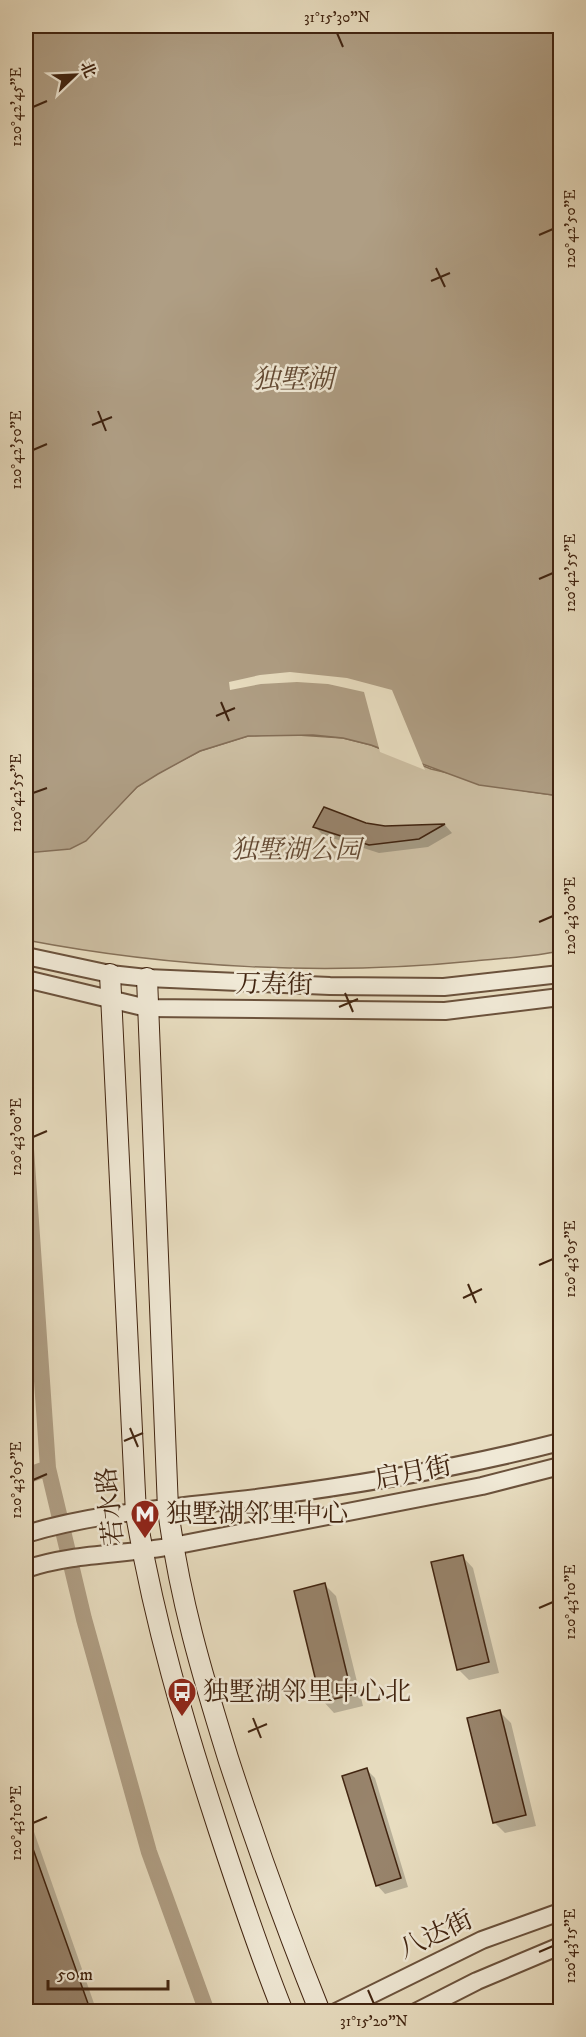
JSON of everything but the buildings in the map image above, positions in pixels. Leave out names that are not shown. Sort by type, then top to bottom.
[{"type":"main road","name":"若水路","points":[[110,974],[136,1514],[142,1552],[182,1717],[259,1951],[283,2012]]},
{"type":"main road","points":[[147,978],[168,1509],[173,1546],[194,1649],[263,1866],[320,2012]]},
{"type":"street","name":"万寿街","points":[[26,956],[110,974],[147,978],[330,986],[444,987],[561,974]]},
{"type":"street","name":"万寿街","points":[[26,979],[147,1008],[316,1012],[445,1011],[561,996]]},
{"type":"street","name":"启月街","points":[[31,1532],[87,1518],[136,1514],[312,1491],[492,1460],[561,1443]]},
{"type":"street","name":"启月街","points":[[26,1569],[45,1563],[97,1555],[142,1552],[482,1486],[561,1466]]},
{"type":"street","name":"八达街","points":[[336,2012],[482,1940],[561,1912]]},
{"type":"street","points":[[416,2012],[477,1981],[561,1946]]},
{"type":"green space","name":"独墅湖公园","points":[[282,734],[343,738],[371,745],[431,769],[525,791],[560,796],[560,951],[418,966],[249,967],[137,957],[26,940],[26,847],[118,806],[137,787],[200,751],[248,736]]},
{"type":"water","name":"独墅湖","points":[[26,26],[560,26],[560,796],[479,785],[371,745],[343,738],[313,735],[248,736],[200,751],[137,787],[86,841],[70,849],[26,853]]},
{"type":"pier","points":[[290,672],[347,678],[392,690],[425,770],[380,752],[364,692],[328,684],[297,682],[261,684],[230,690],[229,682],[260,675]]},
{"type":"waterway","points":[[26,1149],[48,1468],[84,1619],[149,1852],[207,2012]]},
{"type":"waterway","points":[[26,1476],[48,1468]]},
{"type":"place","name":"独墅湖邻里中心","points":[[145,1540]]},
{"type":"place","name":"独墅湖邻里中心北","points":[[182,1718]]}]
